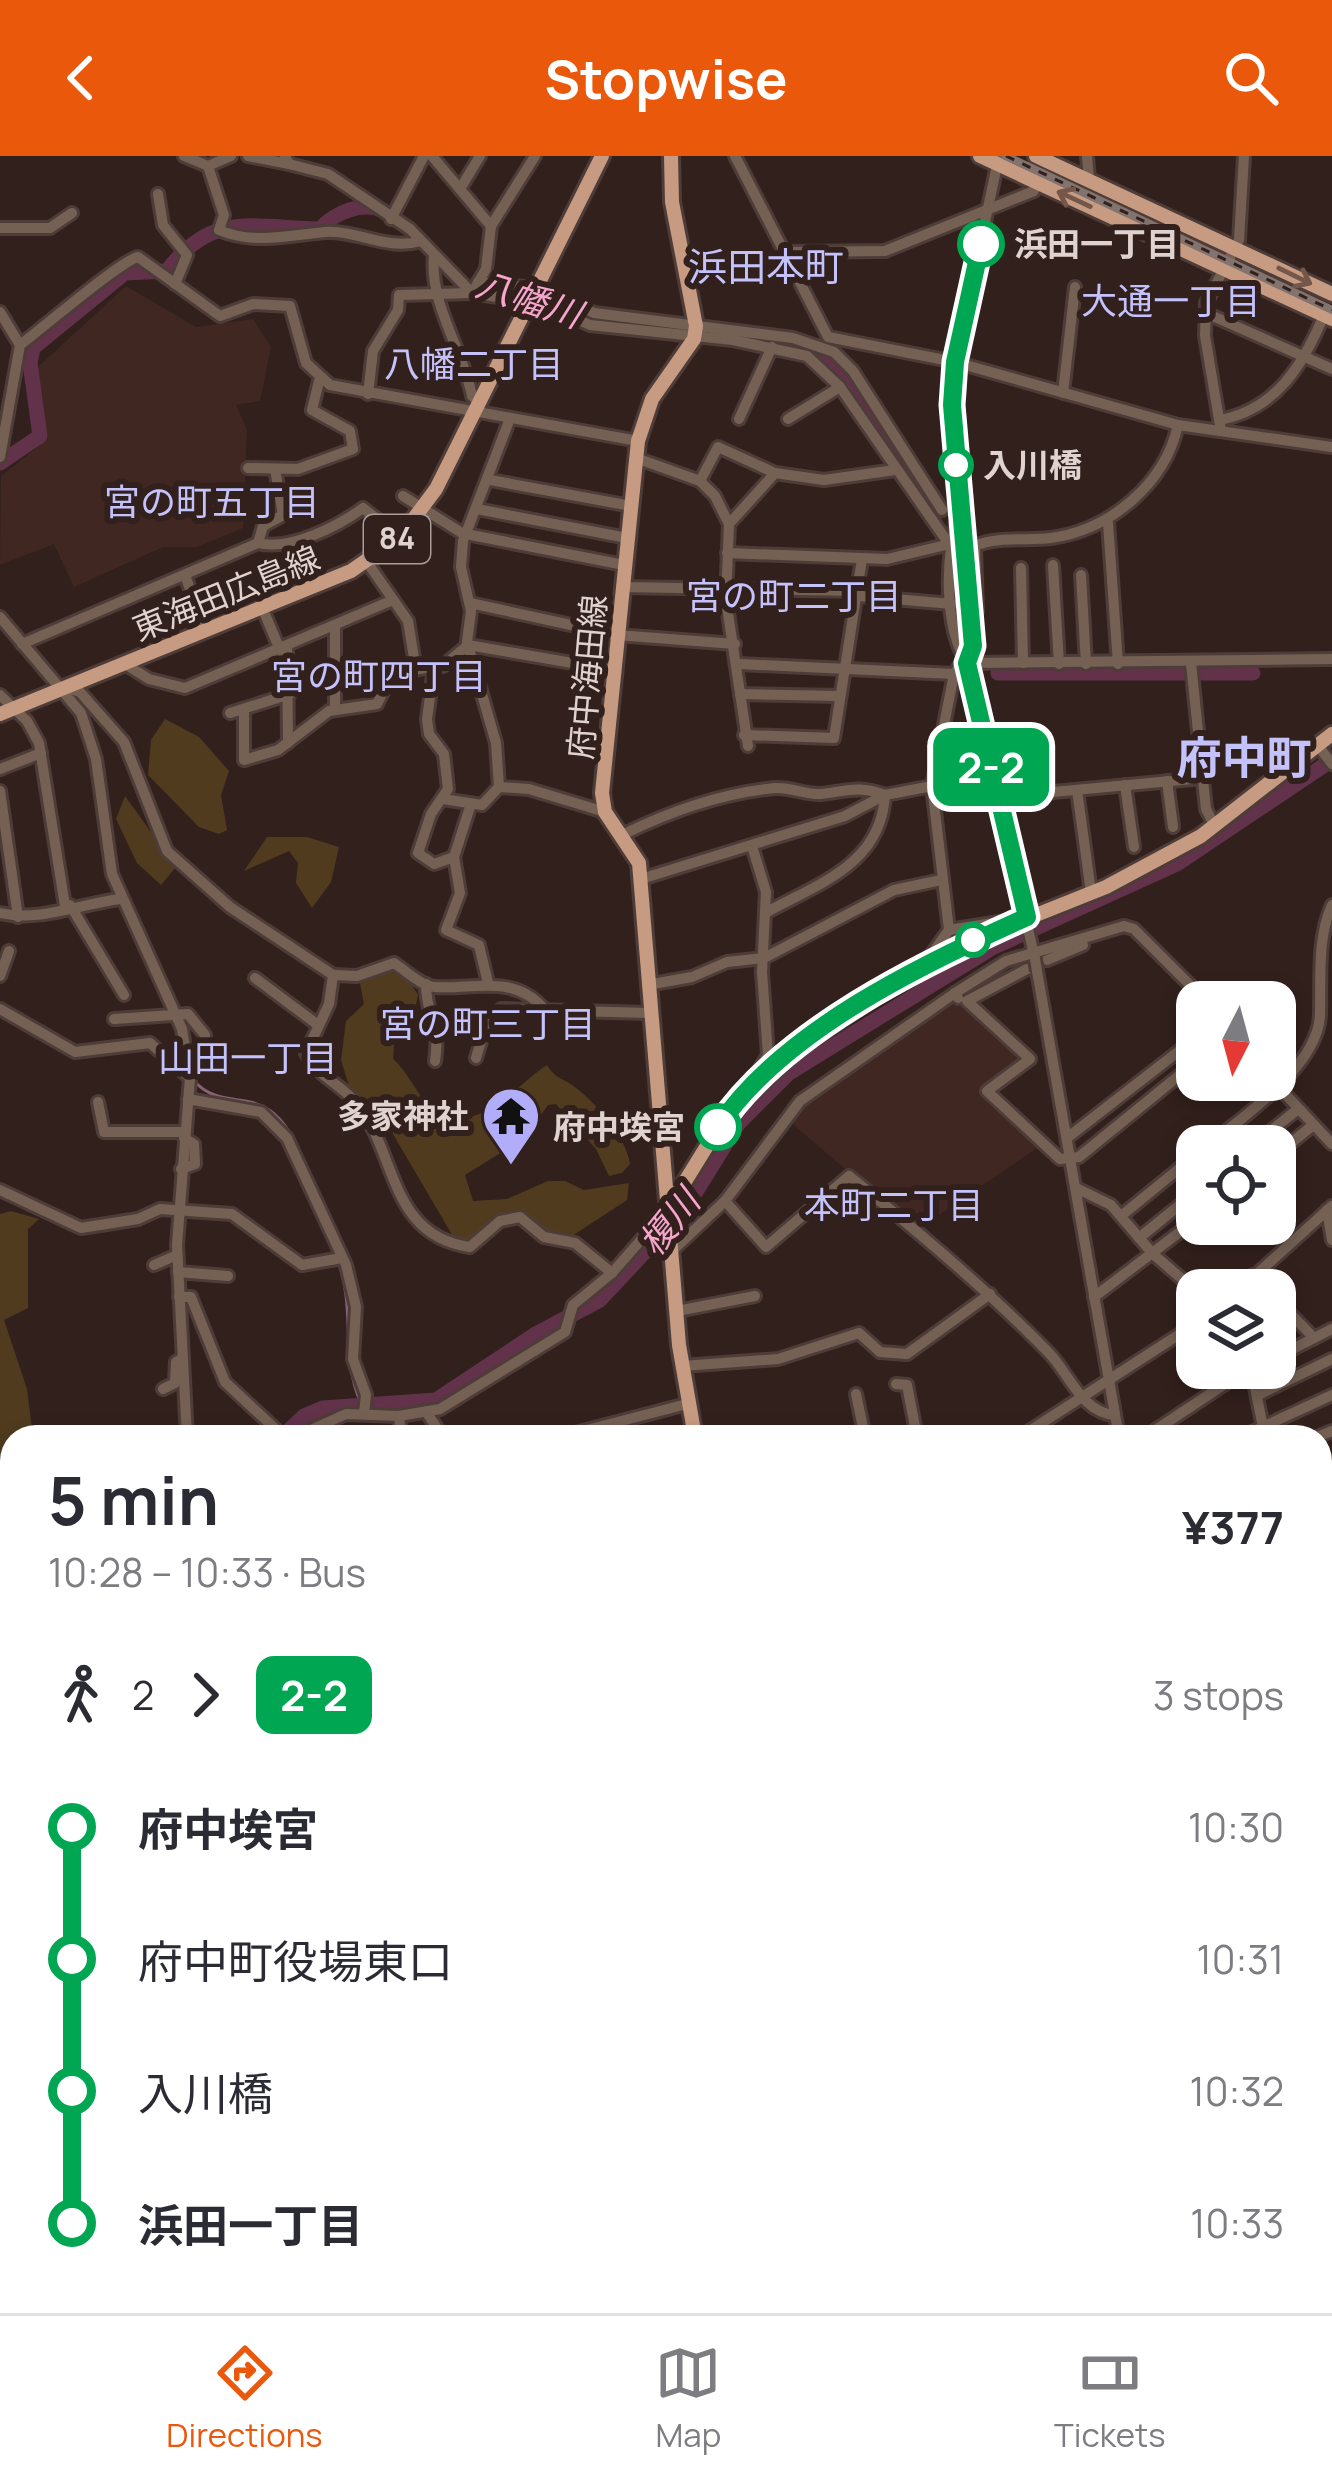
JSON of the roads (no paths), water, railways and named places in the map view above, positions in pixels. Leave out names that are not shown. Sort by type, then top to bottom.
[{"type":"main road","name":"東海田広島線","points":[[7,711],[368,562],[400,537],[425,507],[477,409],[602,156]]},
{"type":"main road","points":[[671,156],[672,202],[695,332]]},
{"type":"main road","points":[[980,156],[998,160],[1328,317]]},
{"type":"main road","points":[[1036,156],[1332,294]]},
{"type":"main road","name":"府中海田線","points":[[605,812],[613,670],[638,441],[652,399],[695,332]]},
{"type":"main road","points":[[671,1228],[745,1093],[798,1048],[907,975],[1091,892],[1215,827],[1325,756],[1332,734]]},
{"type":"main road","points":[[605,812],[624,834],[641,880],[646,985],[682,1366],[692,1425]]},
{"type":"street","points":[[184,156],[208,166],[231,156]]},
{"type":"street","points":[[248,156],[287,160],[328,174],[475,287]]},
{"type":"street","points":[[391,220],[428,156],[491,226]]},
{"type":"street","points":[[460,189],[479,156]]},
{"type":"street","points":[[475,287],[486,269],[491,226],[536,156]]},
{"type":"street","points":[[735,156],[828,337],[955,362],[1178,425],[1220,425],[1332,447]]},
{"type":"street","points":[[1087,156],[1089,179]]},
{"type":"street","points":[[1220,425],[1206,313],[1235,247],[1245,195],[1244,156]]},
{"type":"street","points":[[907,975],[938,952],[949,930],[932,786],[954,674],[967,663],[973,646],[959,515],[955,362],[998,160]]},
{"type":"street","points":[[208,166],[224,215],[219,230],[230,235],[284,238],[327,232],[378,244],[421,241]]},
{"type":"street","points":[[782,252],[885,250],[1034,191]]},
{"type":"street","points":[[158,194],[163,225],[187,255],[175,284]]},
{"type":"street","points":[[0,228],[50,228],[72,213]]},
{"type":"street","points":[[434,256],[436,292],[465,361],[477,409]]},
{"type":"street","points":[[0,347],[17,343],[64,314],[124,260],[138,257],[220,316],[254,304],[290,306],[306,363],[320,381],[368,394],[477,409],[509,421],[638,441]]},
{"type":"street","points":[[1063,393],[1075,286]]},
{"type":"street","points":[[368,394],[373,351],[398,310],[398,295],[475,287],[533,294],[594,313],[807,356],[840,387],[949,544]]},
{"type":"street","points":[[0,312],[17,343],[1,451]]},
{"type":"street","points":[[1206,313],[1332,369]]},
{"type":"street","points":[[1220,425],[1261,408],[1306,356],[1328,317]]},
{"type":"street","points":[[695,332],[793,338],[834,352],[853,371],[942,510]]},
{"type":"street","points":[[739,419],[772,347]]},
{"type":"street","points":[[248,468],[298,470],[353,449],[350,430],[312,410],[320,381]]},
{"type":"street","points":[[788,419],[840,387]]},
{"type":"street","points":[[443,799],[470,807],[494,798],[499,787],[496,743],[468,645],[470,603],[461,567],[466,535],[509,421]]},
{"type":"street","points":[[970,614],[977,613],[974,553],[980,542],[1052,538],[1108,523],[1168,457],[1178,425]]},
{"type":"street","points":[[700,481],[718,447],[776,473],[824,480],[895,470]]},
{"type":"street","points":[[636,458],[700,481],[716,496],[729,524],[726,592],[746,740],[834,738],[862,559]]},
{"type":"street","points":[[258,543],[263,526],[283,515],[275,470]]},
{"type":"street","points":[[729,524],[776,473]]},
{"type":"street","points":[[490,480],[631,506]]},
{"type":"street","points":[[403,496],[466,535],[624,565]]},
{"type":"street","points":[[22,644],[186,578],[258,543],[276,548],[341,524],[363,508],[400,537]]},
{"type":"street","points":[[477,509],[627,538]]},
{"type":"street","points":[[959,515],[949,544],[956,640],[967,663],[1036,960],[1116,1425]]},
{"type":"street","points":[[1108,523],[1118,664]]},
{"type":"street","points":[[727,553],[887,559],[949,544],[965,548]]},
{"type":"street","points":[[368,562],[408,621],[416,670]]},
{"type":"street","points":[[1053,565],[1059,664]]},
{"type":"street","points":[[1021,568],[1023,663]]},
{"type":"street","points":[[1081,575],[1086,664]]},
{"type":"street","points":[[186,578],[205,631]]},
{"type":"street","points":[[622,587],[859,593],[952,604]]},
{"type":"street","points":[[124,664],[149,680],[185,688],[393,600]]},
{"type":"street","points":[[470,603],[617,635],[735,644]]},
{"type":"street","points":[[262,607],[284,648],[290,694],[288,743]]},
{"type":"street","points":[[0,617],[65,688],[90,736],[120,899],[177,1013],[189,1073],[184,1135]]},
{"type":"street","points":[[335,626],[335,709]]},
{"type":"street","points":[[290,694],[237,712],[244,760],[288,743],[335,709],[376,704],[393,672],[434,668],[468,645],[613,670]]},
{"type":"street","points":[[967,663],[1332,658]]},
{"type":"street","points":[[1191,663],[1205,809],[1215,827]]},
{"type":"street","points":[[739,664],[954,674]]},
{"type":"street","points":[[434,668],[427,719],[449,775],[418,853],[434,864],[454,857]]},
{"type":"street","points":[[65,688],[80,692],[124,742],[166,851],[230,907],[333,975],[357,976],[394,963],[426,984],[488,983],[534,998],[544,1009]]},
{"type":"street","points":[[740,694],[840,696]]},
{"type":"street","points":[[0,695],[7,711],[27,721],[41,753],[67,906],[124,995]]},
{"type":"street","points":[[0,769],[41,753]]},
{"type":"street","points":[[934,803],[1203,778]]},
{"type":"street","points":[[1167,782],[1173,827]]},
{"type":"street","points":[[1125,785],[1133,847]]},
{"type":"street","points":[[641,880],[845,817],[884,795],[932,786]]},
{"type":"street","points":[[499,787],[529,789],[605,812]]},
{"type":"street","points":[[624,834],[710,801],[758,790],[783,788],[819,794],[849,787],[884,795]]},
{"type":"street","points":[[1077,790],[1091,892]]},
{"type":"street","points":[[0,791],[18,917]]},
{"type":"street","points":[[767,912],[845,873],[880,828],[884,795]]},
{"type":"street","points":[[470,807],[454,857],[460,893],[446,930],[479,945],[488,983]]},
{"type":"street","points":[[745,1093],[769,1055],[764,958],[767,912],[752,846]]},
{"type":"street","points":[[646,985],[692,977],[727,962],[764,958],[894,890],[941,880]]},
{"type":"street","points":[[0,913],[35,918],[67,906],[120,899]]},
{"type":"street","points":[[1296,1055],[1321,1020],[1322,928],[1332,905]]},
{"type":"street","points":[[949,930],[1028,921]]},
{"type":"street","points":[[967,1001],[970,994],[1036,960],[1106,932],[1133,928],[1186,981]]},
{"type":"street","points":[[0,976],[9,952]]},
{"type":"street","points":[[315,1425],[326,1418],[364,1413],[427,1413],[565,1332],[573,1305],[612,1273],[671,1228],[725,1201],[800,1101],[1006,961],[1036,960]]},
{"type":"street","points":[[333,975],[329,1004],[306,1053],[312,1066],[362,1109],[388,1176],[425,1229],[470,1247],[500,1221],[520,1216],[544,1237],[575,1243],[612,1273]]},
{"type":"street","points":[[255,978],[318,1024]]},
{"type":"street","points":[[426,984],[426,1008],[440,1030],[435,1061]]},
{"type":"street","points":[[955,993],[1030,1059],[987,1091],[1060,1160],[1071,1161],[1176,1078]]},
{"type":"street","points":[[6,1007],[75,1052],[150,1043],[189,1073]]},
{"type":"street","points":[[476,1058],[492,1015],[514,1007],[650,1012]]},
{"type":"street","points":[[114,1018],[188,1015],[206,1035],[200,1065],[189,1073]]},
{"type":"street","points":[[1067,1138],[1081,1132],[1176,1053]]},
{"type":"street","points":[[188,1099],[261,1112],[287,1138],[342,1258],[356,1307],[353,1359],[366,1395],[364,1413]]},
{"type":"street","points":[[1231,1125],[1257,1101]]},
{"type":"street","points":[[1291,1101],[1332,1144]]},
{"type":"street","points":[[98,1102],[104,1132],[184,1135],[194,1144],[195,1164],[181,1169],[177,1210],[186,1425]]},
{"type":"street","points":[[1278,1125],[1298,1109]]},
{"type":"street","points":[[1296,1139],[1312,1126]]},
{"type":"street","points":[[1121,1216],[1176,1171]]},
{"type":"street","points":[[725,1201],[766,1247],[849,1176],[990,1294],[1058,1362],[1083,1398],[1101,1414],[1114,1415]]},
{"type":"street","points":[[1076,1188],[1085,1188],[1121,1216],[1176,1274]]},
{"type":"street","points":[[0,1190],[81,1228],[177,1210],[243,1217],[266,1241],[302,1265],[342,1258]]},
{"type":"street","points":[[1139,1238],[1176,1208]]},
{"type":"street","points":[[1329,1208],[1332,1240]]},
{"type":"street","points":[[1260,1269],[1329,1208]]},
{"type":"street","points":[[1094,1297],[1176,1236]]},
{"type":"street","points":[[154,1264],[177,1255]]},
{"type":"street","points":[[178,1272],[228,1276]]},
{"type":"street","points":[[682,1366],[778,1359],[859,1333],[880,1352],[907,1354],[990,1294]]},
{"type":"street","points":[[677,1311],[754,1296]]},
{"type":"street","points":[[179,1297],[191,1297],[225,1382],[271,1425]]},
{"type":"street","points":[[1296,1320],[1314,1338]]},
{"type":"street","points":[[1296,1347],[1332,1329]]},
{"type":"street","points":[[1039,1425],[1176,1337]]},
{"type":"street","points":[[163,1389],[175,1383],[176,1362],[182,1358]]},
{"type":"street","points":[[1258,1396],[1332,1359]]},
{"type":"street","points":[[896,1384],[907,1385],[915,1425]]},
{"type":"street","points":[[1164,1425],[1221,1389]]},
{"type":"street","points":[[1256,1389],[1262,1425]]},
{"type":"street","points":[[856,1394],[862,1425]]},
{"type":"street","points":[[1274,1425],[1332,1395]]},
{"type":"street","points":[[606,1425],[687,1404]]},
{"type":"street","points":[[427,1413],[435,1425]]},
{"type":"street","points":[[399,1416],[399,1425]]},
{"type":"waterway","name":"八幡川","points":[[0,463],[40,436],[30,363],[33,348],[125,273],[167,271],[184,252],[218,231],[254,226],[320,229],[350,210],[384,211]]},
{"type":"waterway","name":"八幡川","points":[[493,289],[538,295],[578,315]]},
{"type":"waterway","name":"八幡川","points":[[797,344],[840,371],[859,392],[937,513]]},
{"type":"waterway","name":"八幡川","points":[[959,572],[964,634]]},
{"type":"waterway","name":"八幡川","points":[[998,673],[1253,673]]},
{"type":"waterway","name":"榎川","points":[[295,1425],[323,1408],[436,1400],[534,1335],[600,1300],[686,1208],[738,1124],[789,1073],[992,948],[1177,864],[1332,760]]},
{"type":"waterway","points":[[23,1016],[46,1029]]},
{"type":"waterway","points":[[140,1039],[153,1038],[167,1051]]},
{"type":"waterway","points":[[193,1080],[220,1097],[262,1106],[276,1116],[303,1160]]},
{"type":"waterway","points":[[307,1193],[325,1233]]},
{"type":"waterway","points":[[339,1264],[351,1367],[360,1401]]},
{"type":"railway","points":[[1006,156],[1332,310]]},
{"type":"place","name":"浜田一丁目","points":[[981,244]]},
{"type":"place","name":"入川橋","points":[[956,465]]},
{"type":"place","name":"府中埃宮","points":[[718,1127]]},
{"type":"place","name":"多家神社","points":[[511,1167]]},
{"type":"district","name":"浜田本町","points":[[766,267]]},
{"type":"district","name":"大通一丁目","points":[[1171,301]]},
{"type":"district","name":"八幡二丁目","points":[[474,364]]},
{"type":"district","name":"宮の町五丁目","points":[[212,502]]},
{"type":"district","name":"宮の町二丁目","points":[[794,596]]},
{"type":"district","name":"宮の町四丁目","points":[[379,676]]},
{"type":"district","name":"府中町","points":[[1244,758]]},
{"type":"district","name":"宮の町三丁目","points":[[488,1024]]},
{"type":"district","name":"山田一丁目","points":[[248,1058]]},
{"type":"district","name":"本町二丁目","points":[[894,1205]]}]
